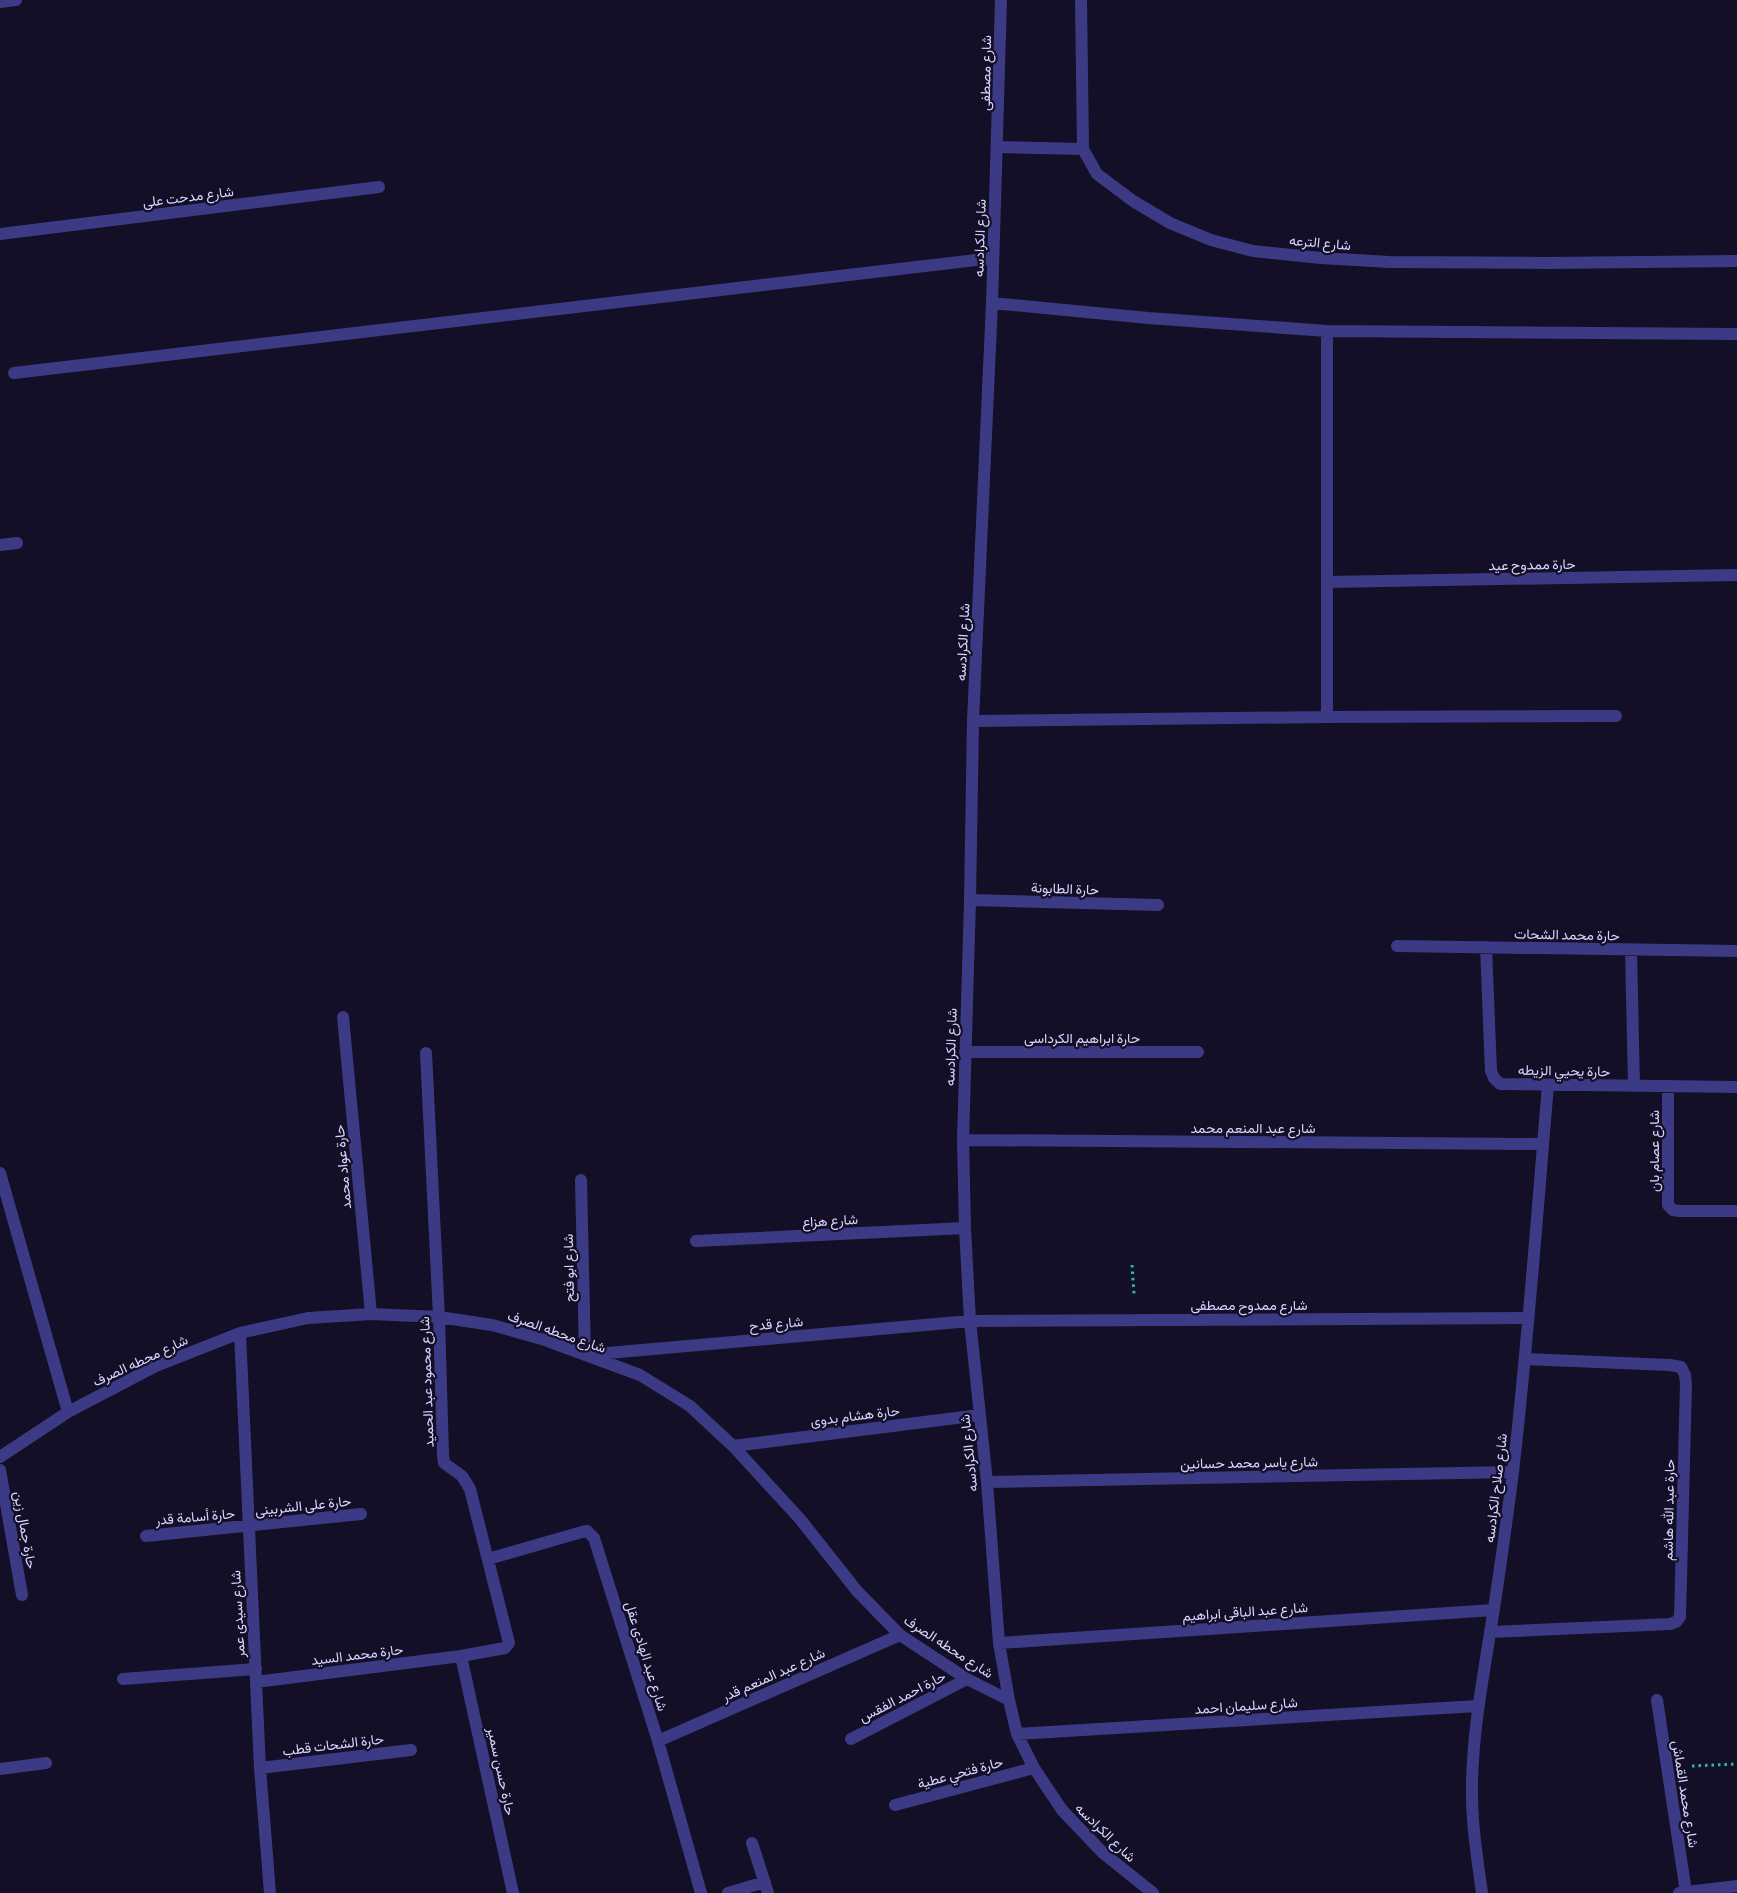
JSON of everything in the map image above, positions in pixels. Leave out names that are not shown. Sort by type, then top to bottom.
[{"type":"street","points":[[0,2],[16,0]]},
{"type":"street","name":"شارع مصطفى","points":[[998,147],[1001,0]]},
{"type":"street","name":"شارع الترعه","points":[[1081,0],[1083,149],[1097,174],[1140,205],[1170,223],[1211,240],[1253,251],[1389,262],[1737,261]]},
{"type":"street","points":[[998,147],[1083,149]]},
{"type":"street","name":"شارع الكرادسه","points":[[998,147],[973,721],[965,1052],[963,1140],[970,1321],[987,1482],[999,1643],[1017,1734],[1034,1768],[1062,1810],[1102,1852],[1152,1893]]},
{"type":"street","name":"شارع مدحت على","points":[[0,234],[379,188]]},
{"type":"street","points":[[14,373],[993,258]]},
{"type":"street","points":[[992,303],[1148,318],[1327,331],[1737,334]]},
{"type":"street","points":[[1327,331],[1327,717]]},
{"type":"street","points":[[0,545],[17,543]]},
{"type":"street","name":"حارة ممدوح عيد","points":[[1327,582],[1737,575]]},
{"type":"street","points":[[973,721],[1616,716]]},
{"type":"street","name":"حارة الطابونة","points":[[970,900],[1158,905]]},
{"type":"street","name":"حارة محمد الشحات","points":[[1397,946],[1737,951]]},
{"type":"street","name":"حارة يحيي الزيطه","points":[[1486,948],[1491,1072],[1500,1084],[1737,1087]]},
{"type":"street","points":[[1631,950],[1634,1086]]},
{"type":"street","name":"حارة عواد محمد","points":[[344,1017],[371,1314]]},
{"type":"street","name":"حارة ابراهيم الكرداسى","points":[[965,1052],[1198,1052]]},
{"type":"street","name":"شارع محمود عبد الحميد","points":[[426,1053],[439,1317],[442,1455],[444,1463],[462,1476],[466,1482],[509,1643],[505,1648],[461,1656]]},
{"type":"street","name":"شارع صلاح الكرادسه","points":[[1482,1893],[1474,1825],[1472,1785],[1477,1706],[1490,1632],[1513,1472],[1525,1359],[1548,1085]]},
{"type":"street","name":"شارع عصام بان","points":[[1668,1086],[1668,1206],[1673,1210],[1680,1211],[1737,1211]]},
{"type":"street","name":"شارع عبد المنعم محمد","points":[[963,1140],[1543,1144]]},
{"type":"street","points":[[0,1173],[68,1412]]},
{"type":"street","name":"شارع ابو فتح","points":[[581,1180],[585,1355]]},
{"type":"street","name":"شارع هزاع","points":[[696,1241],[965,1228]]},
{"type":"street","name":"شارع محطه الصرف","points":[[0,1457],[68,1412],[156,1366],[240,1332],[308,1318],[371,1314],[439,1317],[492,1325],[545,1340],[640,1376],[690,1406],[733,1446],[800,1519],[857,1591],[900,1635],[967,1679],[1009,1700]]},
{"type":"street","name":"شارع ممدوح مصطفى","points":[[970,1321],[1528,1318]]},
{"type":"street","name":"شارع قدح","points":[[585,1355],[970,1321]]},
{"type":"street","name":"شارع سيدى عمر","points":[[240,1332],[260,1768],[270,1893]]},
{"type":"street","name":"حارة عبد الله هاشم","points":[[1490,1632],[1670,1624],[1680,1618],[1686,1384],[1685,1375],[1681,1367],[1525,1359]]},
{"type":"street","name":"حارة هشام بدوى","points":[[733,1446],[980,1415]]},
{"type":"street","name":"حارة جمال زين","points":[[0,1470],[22,1595]]},
{"type":"street","name":"شارع ياسر محمد حسانين","points":[[987,1482],[1513,1472]]},
{"type":"street","name":"حارة على الشربينى","points":[[248,1526],[361,1514]]},
{"type":"street","name":"حارة أسامة قدر","points":[[146,1536],[248,1526]]},
{"type":"street","name":"شارع عبد الهادى عقل","points":[[488,1559],[582,1532],[587,1531],[592,1534],[658,1741],[702,1893]]},
{"type":"street","name":"شارع عبد الباقى ابراهيم","points":[[999,1643],[1493,1610]]},
{"type":"street","name":"شارع عبد المنعم قدر","points":[[658,1741],[900,1635]]},
{"type":"street","name":"حارة محمد السيد","points":[[256,1682],[461,1656]]},
{"type":"street","name":"حارة حسن سمير","points":[[461,1656],[513,1893]]},
{"type":"street","points":[[123,1679],[256,1669]]},
{"type":"street","name":"حارة احمد الفقس","points":[[851,1740],[967,1679]]},
{"type":"street","name":"شارع محمد القماش","points":[[1657,1700],[1682,1892]]},
{"type":"street","name":"شارع سليمان احمد","points":[[1017,1734],[1477,1706]]},
{"type":"street","name":"حارة الشحات قطب","points":[[260,1768],[410,1750]]},
{"type":"street","points":[[0,1769],[46,1762]]},
{"type":"street","name":"حارة فتحي عطية","points":[[895,1805],[1034,1768]]},
{"type":"street","points":[[728,1893],[766,1888],[752,1843]]},
{"type":"street","points":[[1682,1892],[1737,1886]]},
{"type":"path","points":[[1666,1767],[1737,1764]]}]
